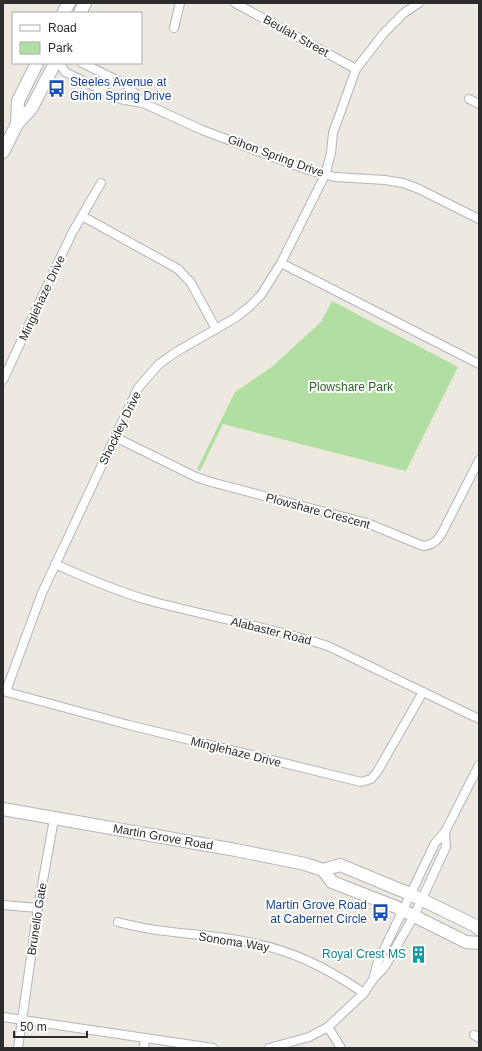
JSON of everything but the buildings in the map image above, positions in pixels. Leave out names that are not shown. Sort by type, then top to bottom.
[{"type":"main road","points":[[64,12],[69,3]]},
{"type":"main road","points":[[80,12],[85,3]]},
{"type":"main road","points":[[17,124],[18,101],[37,64]]},
{"type":"main road","points":[[3,152],[17,124],[31,109],[54,64]]},
{"type":"main road","name":"Martin Grove Road","points":[[3,809],[220,847],[305,864],[323,870],[332,882],[403,910],[466,942],[479,943]]},
{"type":"main road","points":[[323,870],[340,865],[410,894],[474,925],[479,930]]},
{"type":"street","points":[[174,28],[180,3]]},
{"type":"street","name":"Beulah Street","points":[[235,3],[356,69]]},
{"type":"street","name":"Shockley Drive","points":[[4,691],[55,564],[129,405],[146,378],[176,352],[249,308],[261,295],[281,264],[325,175],[331,153],[333,133],[356,69],[384,33],[415,4]]},
{"type":"street","name":"Gihon Spring Drive","points":[[61,64],[65,72],[120,99],[143,103],[202,130],[325,175],[403,183],[419,189],[479,219]]},
{"type":"street","name":"Gihon Spring Drive","points":[[84,64],[127,85],[143,103]]},
{"type":"street","points":[[469,99],[479,104]]},
{"type":"street","name":"Minglehaze Drive","points":[[3,380],[72,233],[101,183]]},
{"type":"street","points":[[82,216],[178,269],[191,283],[216,329]]},
{"type":"street","points":[[281,264],[479,364]]},
{"type":"street","name":"Plowshare Crescent","points":[[115,437],[196,477],[367,523],[423,546],[430,545],[436,541],[442,533],[479,460]]},
{"type":"street","name":"Alabaster Road","points":[[55,564],[115,589],[150,601],[328,646],[479,719]]},
{"type":"street","name":"Minglehaze Drive","points":[[4,691],[129,725],[361,782],[371,779],[377,772],[423,692]]},
{"type":"street","points":[[374,978],[377,964],[435,843],[445,832],[479,765]]},
{"type":"street","name":"Brunello Gate","points":[[18,1048],[38,908],[54,819]]},
{"type":"street","points":[[269,1048],[309,1037],[328,1027],[364,993],[374,978],[384,968],[414,916],[446,847],[445,832]]},
{"type":"street","points":[[3,905],[38,908]]},
{"type":"street","name":"Sonoma Way","points":[[118,922],[145,928],[249,942],[284,950],[332,971],[364,993]]},
{"type":"street","points":[[3,1017],[213,1048]]},
{"type":"street","points":[[328,1027],[341,1048]]},
{"type":"street","points":[[144,1048],[145,1038]]},
{"type":"green space","name":"Plowshare Park","points":[[332,301],[458,367],[406,471],[223,424],[200,471],[197,469],[235,392],[273,366],[321,322]]},
{"type":"place","name":"Steeles Avenue at Gihon Spring Drive","points":[[57,89]]},
{"type":"place","name":"Martin Grove Road at Cabernet Circle","points":[[380,912]]},
{"type":"place","name":"Royal Crest MS","points":[[419,954]]}]
